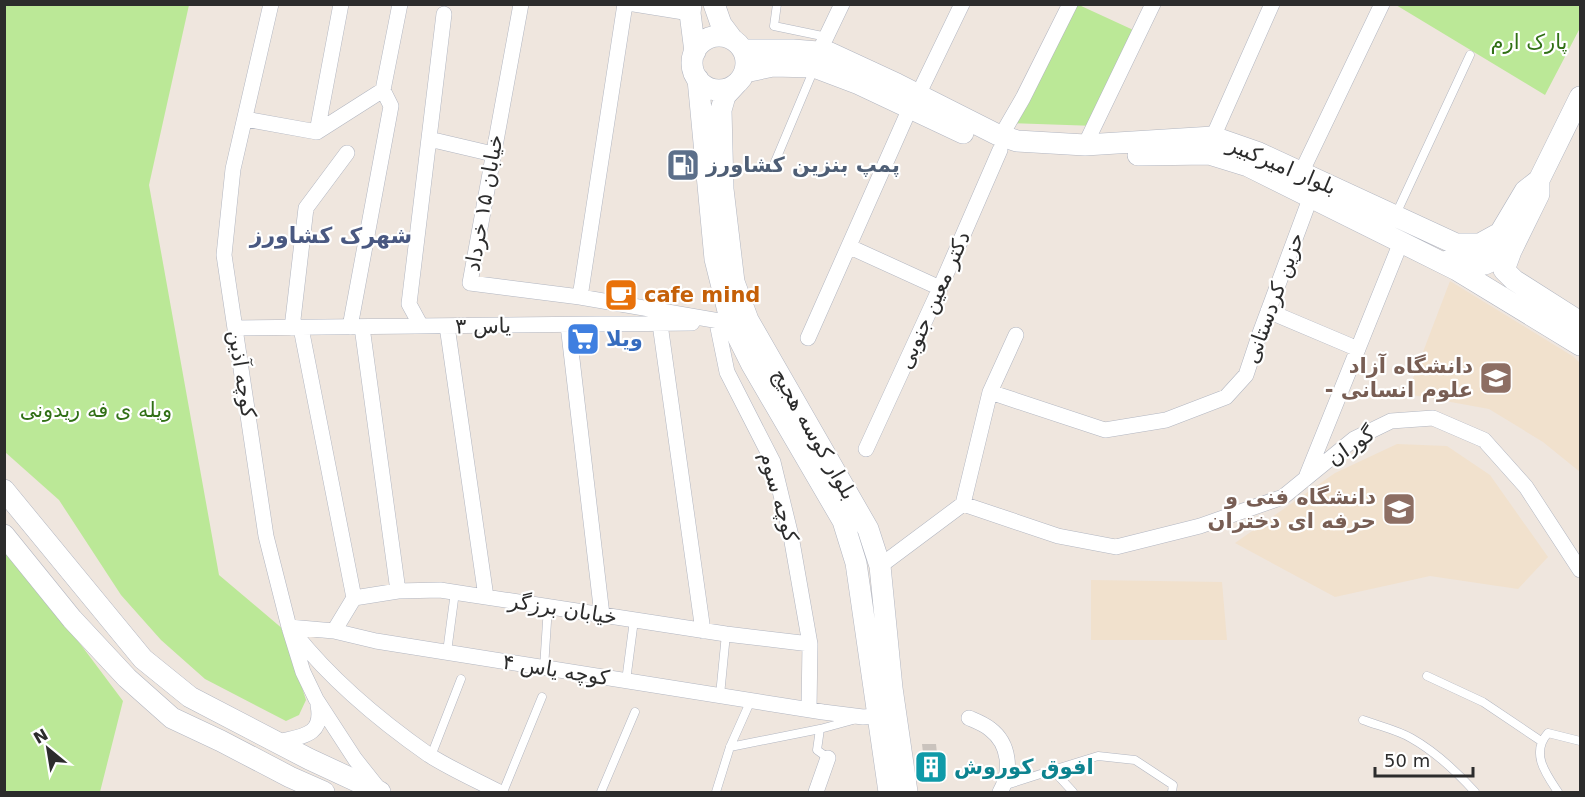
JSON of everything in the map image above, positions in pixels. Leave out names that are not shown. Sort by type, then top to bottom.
[{"type":"street","name":"کوچه آذین","points":[[271,4],[233,169],[224,255],[266,536],[289,627],[303,672],[316,699],[355,759],[380,792]]},
{"type":"street","points":[[317,132],[341,4]]},
{"type":"street","points":[[398,591],[356,327],[391,106],[383,90],[400,4]]},
{"type":"street","name":"خیابان ۱۵ خرداد","points":[[521,4],[470,283],[580,297],[732,322]]},
{"type":"street","points":[[580,297],[626,4]]},
{"type":"street","points":[[634,4],[691,9],[695,52],[693,66],[698,79],[709,88],[716,90],[731,88],[741,78],[746,57],[721,24],[714,4]]},
{"type":"street","points":[[820,52],[842,4]]},
{"type":"street","points":[[808,338],[914,101],[962,4]]},
{"type":"street","name":"دکتر معین جنوبی","points":[[866,449],[940,288],[1000,143],[1070,4]]},
{"type":"street","points":[[1085,145],[1153,4]]},
{"type":"street","points":[[1211,146],[1272,4]]},
{"type":"street","points":[[1301,173],[1382,4]]},
{"type":"street","points":[[421,326],[409,304],[444,14]]},
{"type":"street","points":[[695,52],[704,41],[719,36],[738,45]]},
{"type":"street","name":"بلوار امیرکبیر","points":[[738,45],[830,53],[841,57],[914,101],[1000,143],[1061,158],[1211,146],[1438,260],[1581,345]]},
{"type":"street","name":"بلوار امیرکبیر","points":[[741,78],[820,52]]},
{"type":"street","name":"بلوار کوسه هجیج","points":[[741,78],[725,96],[721,110],[723,189],[734,282],[732,322],[868,529],[880,566],[892,688],[907,792]]},
{"type":"street","name":"بلوار کوسه هجیج","points":[[698,79],[715,259],[732,322],[752,365],[843,521],[857,571],[870,717],[889,792]]},
{"type":"street","points":[[245,119],[317,132],[383,90]]},
{"type":"street","points":[[1581,97],[1539,180],[1539,194],[1504,270],[1514,280],[1581,322]]},
{"type":"street","points":[[429,139],[494,154]]},
{"type":"street","name":"بلوار امیرکبیر","points":[[1000,143],[1017,141],[1085,145],[1211,146],[1259,153],[1456,244],[1480,244],[1500,233],[1525,190],[1539,180]]},
{"type":"street","points":[[334,632],[354,598],[297,328],[306,208],[347,153]]},
{"type":"street","name":"حزین کردستانی","points":[[990,392],[1105,430],[1166,420],[1226,397],[1246,375],[1311,196]]},
{"type":"street","points":[[1306,478],[1401,242]]},
{"type":"street","points":[[850,247],[940,288]]},
{"type":"street","points":[[1438,260],[1485,264],[1511,251]]},
{"type":"street","points":[[1268,311],[1358,348]]},
{"type":"street","name":"یاس ۳","points":[[235,328],[732,322]]},
{"type":"street","name":"کوچه سوم","points":[[732,322],[727,372],[773,462],[791,536],[810,644],[816,710]]},
{"type":"street","points":[[660,324],[703,631]]},
{"type":"street","points":[[568,325],[602,615]]},
{"type":"street","points":[[447,326],[486,597]]},
{"type":"street","points":[[857,571],[880,566],[963,504],[990,392],[1016,335]]},
{"type":"street","name":"گوران","points":[[963,504],[1058,536],[1116,547],[1200,526],[1283,496],[1354,438],[1391,421],[1433,418],[1484,440],[1526,487],[1581,570]]},
{"type":"street","points":[[4,490],[143,658],[190,697],[309,759],[380,792]]},
{"type":"street","points":[[4,535],[72,619],[128,678],[172,718],[324,792]]},
{"type":"street","name":"خیابان برزگر","points":[[354,598],[398,591],[440,590],[703,631],[810,644]]},
{"type":"street","points":[[289,627],[317,662],[358,701],[431,756],[501,792]]},
{"type":"street","name":"کوچه یاس ۴","points":[[289,627],[334,632],[544,668],[870,717]]},
{"type":"street","points":[[278,742],[307,735],[316,728],[319,723],[316,699]]},
{"type":"street","points":[[969,718],[990,728],[1001,741],[1007,754],[1008,770],[1002,789]]},
{"type":"street","points":[[816,792],[828,758]]},
{"type":"lane","points":[[772,169],[820,52],[774,26],[777,4]]},
{"type":"lane","points":[[1395,216],[1470,54]]},
{"type":"lane","points":[[447,652],[455,592]]},
{"type":"lane","points":[[544,668],[548,606]]},
{"type":"lane","points":[[626,681],[634,620]]},
{"type":"lane","points":[[720,695],[726,634]]},
{"type":"lane","points":[[1427,676],[1483,702],[1541,741]]},
{"type":"lane","points":[[431,756],[461,679]]},
{"type":"lane","points":[[501,792],[542,697]]},
{"type":"lane","points":[[716,792],[730,747],[751,700]]},
{"type":"lane","points":[[602,792],[635,712]]},
{"type":"lane","points":[[730,747],[870,717]]},
{"type":"lane","points":[[1363,720],[1417,742],[1451,766],[1475,792]]},
{"type":"lane","points":[[820,729],[817,750],[828,758]]},
{"type":"lane","points":[[1558,792],[1541,766],[1541,741],[1548,733],[1581,741]]},
{"type":"lane","points":[[1002,789],[1098,756],[1135,760],[1173,785],[1172,792]]},
{"type":"lane","points":[[1053,770],[1073,792]]},
{"type":"shaded area","name":"دانشگاه آزاد - علوم انسانی","points":[[1450,281],[1574,357],[1580,363],[1580,472],[1543,442],[1489,409],[1407,394]]},
{"type":"shaded area","name":"دانشگاه فنی و حرفه ای دختران","points":[[1397,444],[1447,446],[1490,475],[1548,557],[1518,589],[1430,576],[1335,597],[1235,543],[1335,473]]},
{"type":"shaded area","points":[[1091,580],[1222,582],[1227,640],[1091,640]]},
{"type":"green space","name":"ویله ی فه ریدونی","points":[[5,5],[189,5],[149,185],[219,575],[284,630],[306,700],[299,715],[286,721],[205,679],[161,640],[121,595],[59,500],[5,452]]},
{"type":"green space","points":[[1073,5],[1079,5],[1142,34],[1096,126],[1012,123]]},
{"type":"green space","name":"پارک ارم","points":[[1396,5],[1580,5],[1580,28],[1545,95]]},
{"type":"green space","points":[[4,542],[123,701],[100,792],[5,792]]},
{"type":"building","name":"افوق کوروش","points":[[922,744],[936,744],[939,773],[926,778]]},
{"type":"place","name":"پمپ بنزین کشاورز","points":[[683,165]]},
{"type":"place","name":"cafe mind","points":[[621,295]]},
{"type":"place","name":"ویلا","points":[[583,339]]},
{"type":"place","name":"دانشگاه آزاد - علوم انسانی","points":[[1496,378]]},
{"type":"place","name":"دانشگاه فنی و حرفه ای دختران","points":[[1399,509]]},
{"type":"place","name":"افوق کوروش","points":[[931,767]]},
{"type":"district","name":"شهرک کشاورز","points":[[331,235]]}]
